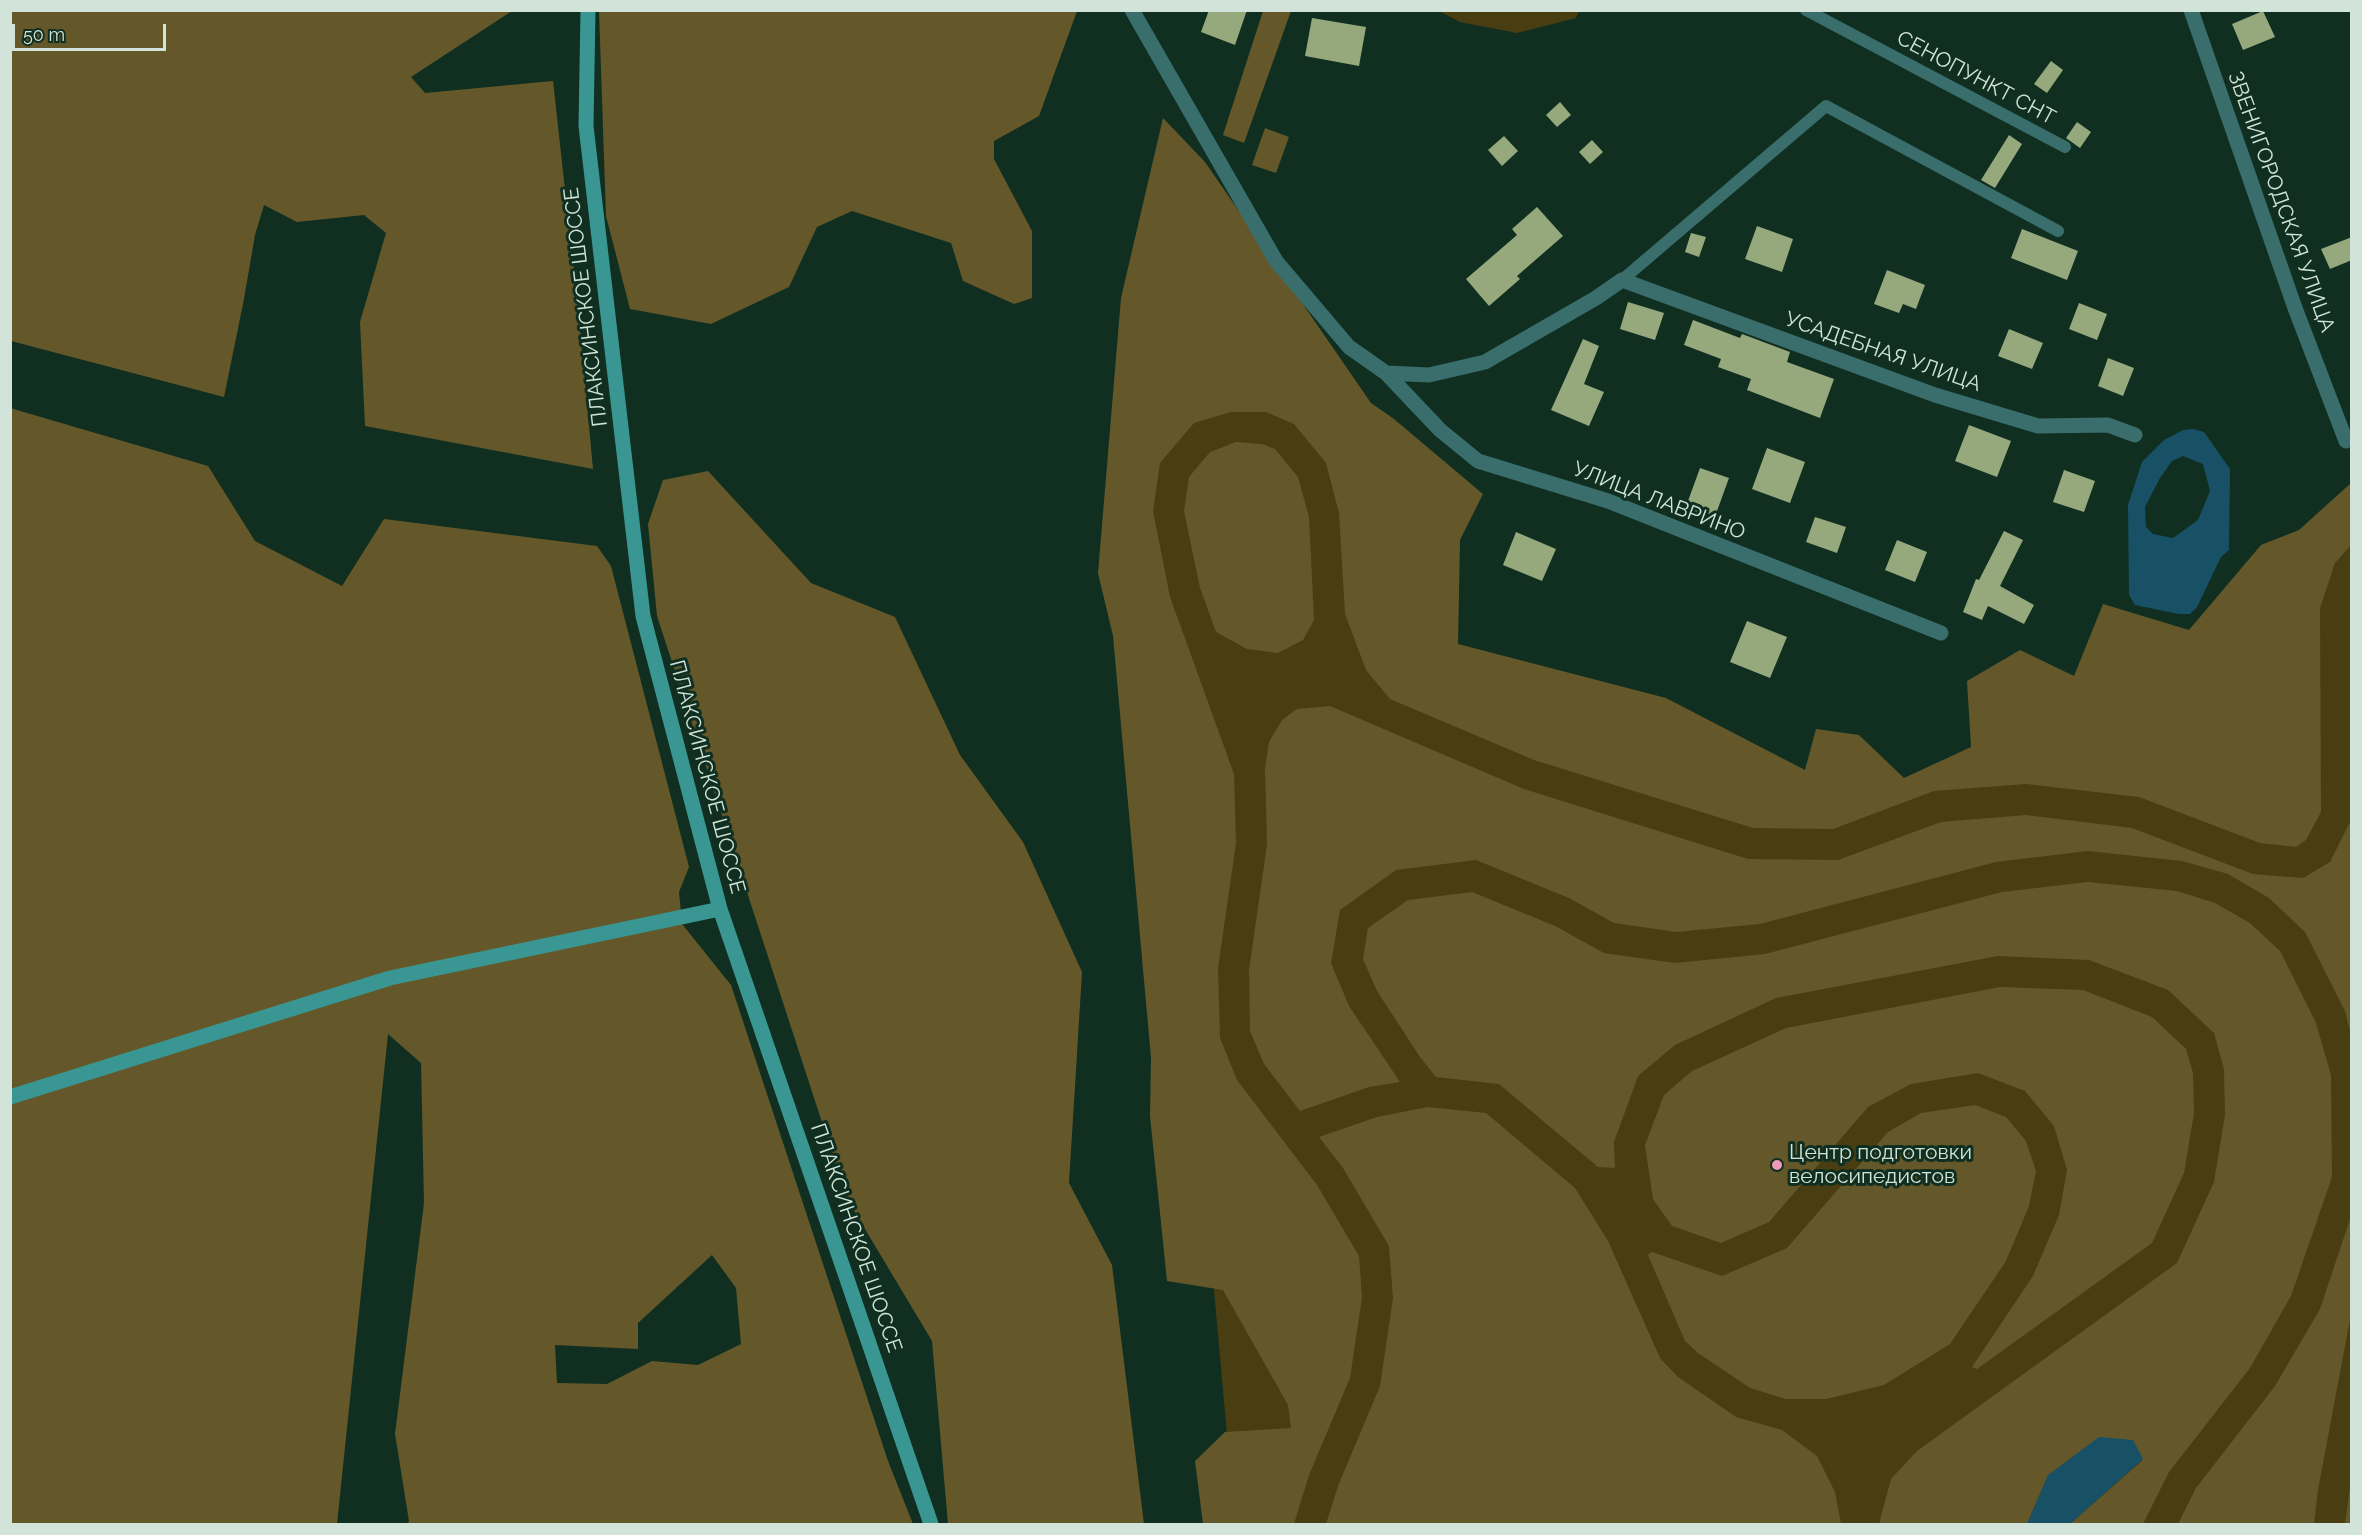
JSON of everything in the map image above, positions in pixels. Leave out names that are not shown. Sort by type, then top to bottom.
[{"type":"main road","name":"ПЛАКСИНСКОЕ ШОССЕ","points":[[588,10],[586,126],[643,616],[720,909],[931,1524]]},
{"type":"main road","points":[[10,1097],[390,978],[720,909]]},
{"type":"street","name":"УЛИЦА ЛАВРИНО","points":[[1132,10],[1276,261],[1349,347],[1386,373],[1440,430],[1479,461],[1608,501],[1941,633]]},
{"type":"street","name":"ЗВЕНИГОРОДСКАЯ УЛИЦА","points":[[2191,10],[2295,308],[2346,441]]},
{"type":"street","points":[[1386,373],[1429,375],[1485,362],[1623,280]]},
{"type":"street","name":"УСАДЕБНАЯ УЛИЦА","points":[[1623,280],[1935,395],[2026,423],[2038,426],[2108,425],[2134,435]]},
{"type":"lane","name":"СЕНОПУНКТ СНТ","points":[[1806,10],[2065,147]]},
{"type":"lane","points":[[1623,280],[1826,106],[2058,231]]},
{"type":"shaded area","points":[[10,11],[512,11],[411,77],[425,93],[553,81],[593,469],[365,426],[360,322],[386,233],[364,215],[297,222],[264,205],[255,235],[224,397],[11,341]]},
{"type":"shaded area","points":[[599,11],[1077,11],[1039,116],[994,141],[994,159],[1032,231],[1032,298],[1014,304],[963,281],[951,243],[852,211],[817,227],[789,287],[711,324],[630,309],[606,216]]},
{"type":"shaded area","points":[[1263,11],[1291,11],[1244,143],[1223,135]]},
{"type":"shaded area","points":[[1439,11],[1579,11],[1576,18],[1517,33],[1460,22]]},
{"type":"shaded area","points":[[1163,118],[1205,162],[1371,403],[1394,419],[1483,494],[1460,540],[1458,644],[1666,698],[1805,770],[1816,729],[1859,735],[1904,778],[1971,747],[1967,681],[2020,650],[2074,676],[2103,604],[2189,630],[2261,545],[2299,530],[2351,483],[2351,545],[2335,563],[2320,608],[2321,812],[2306,840],[2296,847],[2260,843],[2139,797],[2026,784],[1934,791],[1833,829],[1753,828],[1534,760],[1390,699],[1366,670],[1345,614],[1339,513],[1326,463],[1294,424],[1266,412],[1231,412],[1194,423],[1160,463],[1153,511],[1170,597],[1234,774],[1236,843],[1218,968],[1220,1038],[1237,1080],[1317,1185],[1359,1256],[1362,1297],[1350,1378],[1309,1475],[1294,1524],[1203,1524],[1195,1461],[1225,1432],[1291,1428],[1288,1405],[1223,1290],[1167,1281],[1150,1116],[1151,1058],[1113,636],[1098,573],[1121,298]]},
{"type":"shaded area","points":[[1265,128],[1289,137],[1276,173],[1252,165]]},
{"type":"shaded area","name":"Центр подготовки велосипедистов","points":[[1300,395],[1410,504],[1406,670],[1791,806],[1986,761],[2351,524],[2351,1524],[1235,1524],[1136,422]]},
{"type":"shaded area","points":[[10,408],[208,466],[255,541],[342,586],[384,519],[597,546],[611,566],[689,867],[679,892],[682,924],[731,985],[888,1461],[913,1524],[407,1524],[409,1521],[395,1434],[424,1203],[421,1063],[388,1034],[337,1524],[11,1524]],"holes":[[[712,1255],[736,1288],[741,1344],[698,1365],[652,1361],[607,1384],[557,1383],[555,1345],[638,1349],[638,1323]]]},
{"type":"shaded area","points":[[1236,442],[1262,444],[1275,449],[1298,477],[1309,517],[1314,620],[1303,640],[1278,653],[1247,649],[1216,632],[1200,588],[1184,511],[1189,477],[1210,452]]},
{"type":"shaded area","points":[[708,471],[811,583],[895,617],[960,755],[1023,842],[1082,972],[1069,1183],[1112,1265],[1144,1524],[948,1524],[932,1341],[847,1199],[657,616],[648,524],[663,480]]},
{"type":"shaded area","points":[[1330,706],[1524,789],[1748,859],[1838,860],[1941,822],[2026,815],[2132,828],[2253,874],[2303,878],[2330,862],[2351,820],[2351,1035],[2345,1011],[2305,932],[2269,898],[2228,874],[2182,861],[2088,851],[1996,862],[1760,924],[1676,932],[1614,923],[1569,898],[1476,860],[1396,870],[1340,910],[1331,963],[1349,1006],[1400,1082],[1369,1087],[1300,1111],[1264,1064],[1250,1031],[1249,970],[1267,845],[1265,768],[1269,742],[1282,720],[1297,709]]},
{"type":"shaded area","points":[[2088,882],[2177,891],[2215,903],[2250,923],[2280,951],[2316,1023],[2331,1075],[2332,1177],[2291,1296],[2250,1368],[2169,1472],[2143,1524],[2070,1524],[2143,1460],[2048,1475],[2027,1524],[1879,1524],[1891,1479],[1917,1451],[2177,1263],[2214,1182],[2225,1115],[2224,1069],[2214,1033],[2168,990],[2089,960],[1998,956],[1776,998],[1675,1045],[1638,1076],[1614,1142],[1615,1168],[1598,1167],[1499,1084],[1436,1077],[1420,1057],[1377,991],[1363,959],[1368,928],[1408,900],[1472,892],[1555,926],[1604,953],[1675,963],[1765,954],[2002,892]]},
{"type":"shaded area","points":[[2000,987],[2083,990],[2152,1017],[2186,1049],[2193,1073],[2194,1113],[2184,1173],[2152,1243],[1977,1369],[1972,1367],[2033,1276],[2059,1215],[2067,1170],[2054,1126],[2025,1091],[1978,1073],[1911,1084],[1868,1107],[1769,1222],[1721,1243],[1672,1226],[1653,1199],[1645,1145],[1664,1095],[1692,1071],[1786,1028]]},
{"type":"shaded area","points":[[1975,1105],[2006,1117],[2026,1141],[2036,1171],[2029,1206],[2006,1261],[1950,1344],[1884,1385],[1826,1399],[1786,1399],[1750,1388],[1698,1353],[1685,1341],[1648,1255],[1652,1252],[1722,1276],[1787,1248],[1888,1132],[1921,1113]]},
{"type":"shaded area","points":[[1428,1107],[1486,1113],[1575,1188],[1608,1241],[1660,1358],[1678,1377],[1736,1417],[1782,1430],[1817,1456],[1835,1492],[1841,1524],[1326,1524],[1338,1486],[1380,1386],[1393,1298],[1389,1246],[1343,1168],[1319,1137],[1377,1117]]},
{"type":"shaded area","points":[[2351,1216],[2351,1314],[2318,1490],[2314,1524],[2178,1524],[2196,1488],[2275,1386],[2320,1309]]},
{"type":"shaded area","points":[[2351,1480],[2351,1524],[2345,1524],[2349,1495]]},
{"type":"water","points":[[2193,429],[2204,432],[2230,469],[2229,550],[2221,557],[2197,607],[2190,614],[2135,605],[2129,595],[2128,505],[2142,462],[2164,440],[2183,430]],"holes":[[[2183,456],[2203,464],[2210,491],[2198,520],[2173,538],[2153,534],[2146,527],[2145,507],[2172,461]]]},
{"type":"water","points":[[2099,1437],[2133,1440],[2143,1459],[2070,1524],[2027,1524],[2048,1475]]},
{"type":"building","points":[[1209,10],[1247,10],[1235,45],[1201,32]]},
{"type":"building","points":[[2263,11],[2275,37],[2243,50],[2232,24]]},
{"type":"building","points":[[1312,18],[1366,27],[1359,66],[1305,56]]},
{"type":"building","points":[[2051,61],[2063,70],[2047,93],[2034,84]]},
{"type":"building","points":[[1560,102],[1571,115],[1557,127],[1546,115]]},
{"type":"building","points":[[2077,122],[2091,132],[2080,148],[2066,138]]},
{"type":"building","points":[[2009,135],[2022,144],[1995,188],[1981,180]]},
{"type":"building","points":[[1504,136],[1518,151],[1502,166],[1488,150]]},
{"type":"building","points":[[1592,140],[1603,152],[1590,164],[1579,152]]},
{"type":"building","points":[[1537,207],[1563,236],[1517,276],[1520,279],[1489,306],[1466,279],[1517,235],[1512,229]]},
{"type":"building","points":[[1757,226],[1793,239],[1782,272],[1745,259]]},
{"type":"building","points":[[2022,229],[2078,251],[2067,280],[2011,258]]},
{"type":"building","points":[[1691,233],[1706,237],[1699,257],[1685,252]]},
{"type":"building","points":[[2352,237],[2352,260],[2330,269],[2321,249]]},
{"type":"building","points":[[1887,270],[1925,285],[1916,309],[1903,304],[1899,313],[1874,304]]},
{"type":"building","points":[[1628,302],[1664,313],[1655,340],[1620,329]]},
{"type":"building","points":[[2079,303],[2107,314],[2097,340],[2069,329]]},
{"type":"building","points":[[1693,320],[1740,338],[1742,334],[1790,352],[1787,362],[1834,379],[1820,418],[1747,390],[1751,379],[1718,367],[1721,359],[1684,345]]},
{"type":"building","points":[[2009,329],[2043,343],[2032,369],[1998,356]]},
{"type":"building","points":[[1583,339],[1599,346],[1584,384],[1604,392],[1589,426],[1551,410]]},
{"type":"building","points":[[2108,358],[2134,368],[2123,396],[2098,386]]},
{"type":"building","points":[[1969,425],[2011,441],[1997,477],[1955,461]]},
{"type":"building","points":[[1767,448],[1805,462],[1790,503],[1752,489]]},
{"type":"building","points":[[1700,468],[1729,478],[1713,522],[1684,512]]},
{"type":"building","points":[[2064,470],[2095,481],[2084,512],[2053,502]]},
{"type":"building","points":[[1815,517],[1846,527],[1837,553],[1806,542]]},
{"type":"building","points":[[2004,531],[2023,540],[2000,586],[2034,605],[2024,624],[1988,606],[1982,620],[1963,612],[1976,579],[1979,580]]},
{"type":"building","points":[[1516,532],[1556,549],[1542,581],[1503,565]]},
{"type":"building","points":[[1897,540],[1927,552],[1915,582],[1885,570]]},
{"type":"building","points":[[1747,621],[1787,637],[1770,678],[1730,662]]},
{"type":"place","name":"Центр подготовки велосипедистов","points":[[1777,1165]]}]
